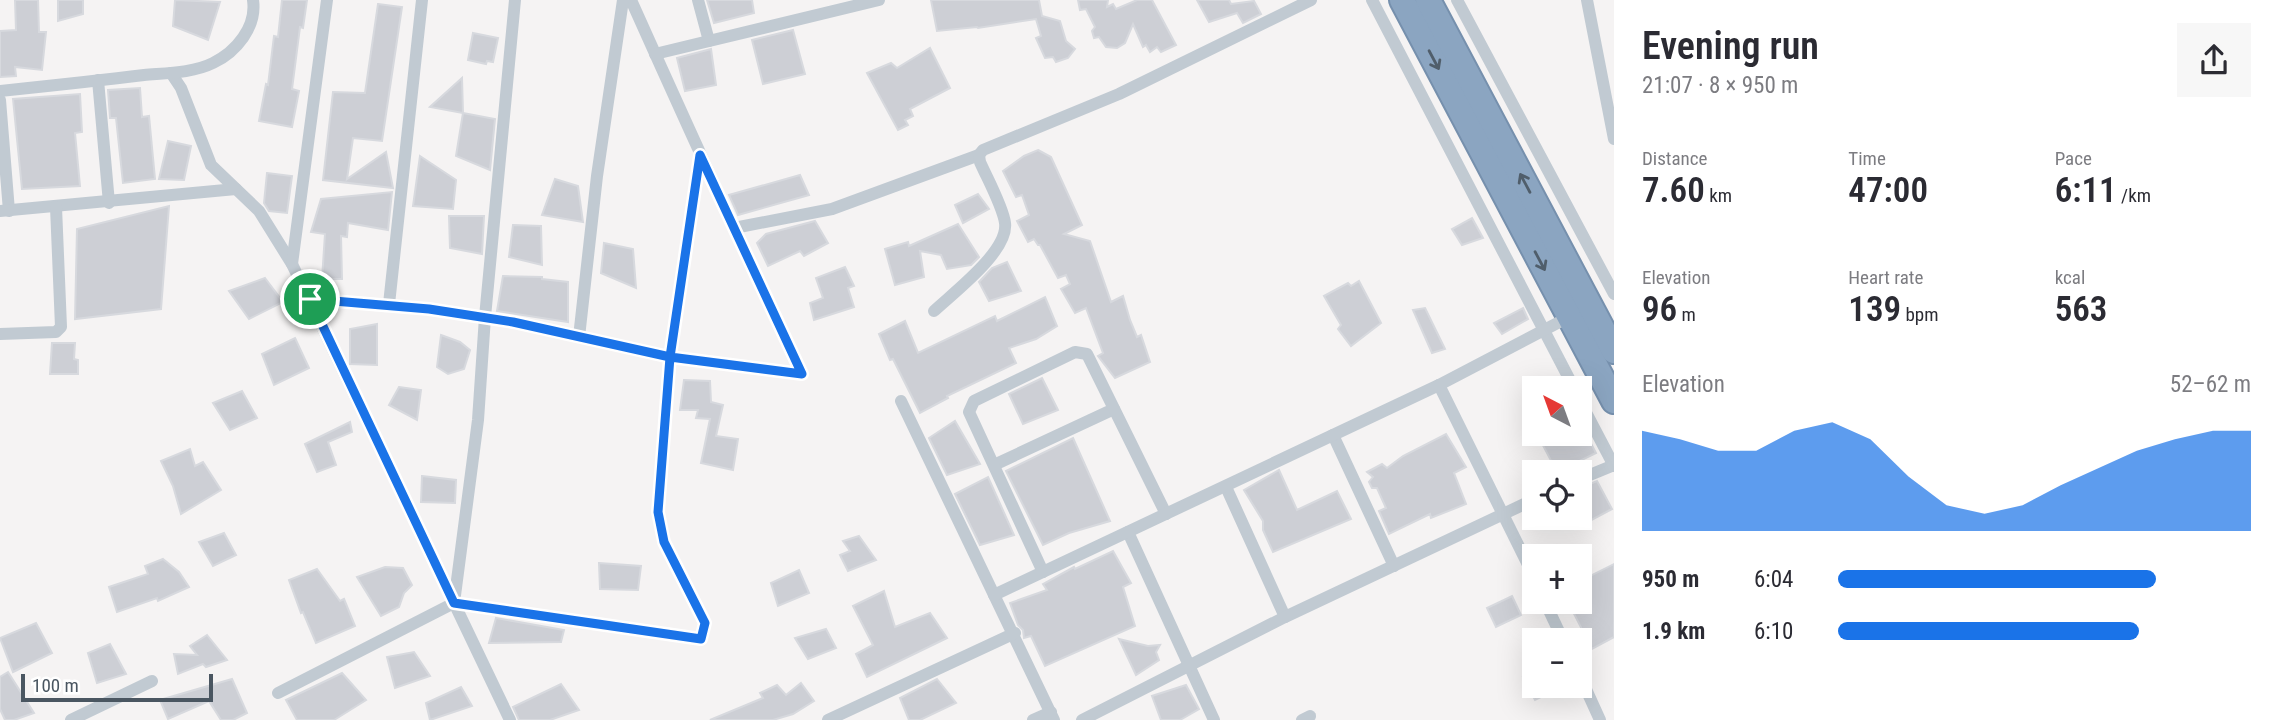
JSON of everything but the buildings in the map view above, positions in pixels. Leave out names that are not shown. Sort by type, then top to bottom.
[{"type":"highway","points":[[1402,0],[1614,401]]},
{"type":"highway","points":[[1429,0],[1603,318],[1614,351]]},
{"type":"street","points":[[0,92],[171,73],[210,65],[226,55],[244,38],[252,22],[253,0]]},
{"type":"street","points":[[292,264],[327,0]]},
{"type":"street","points":[[389,304],[422,0]]},
{"type":"street","points":[[454,603],[478,419],[515,0]]},
{"type":"street","points":[[579,337],[597,176],[623,0]]},
{"type":"street","points":[[310,299],[389,304],[485,317],[670,357],[802,374],[631,0]]},
{"type":"street","points":[[698,0],[709,41]]},
{"type":"street","points":[[655,54],[880,0]]},
{"type":"street","points":[[734,228],[832,209],[979,155],[982,150],[1119,94],[1311,0]]},
{"type":"street","points":[[1372,0],[1568,376]]},
{"type":"street","points":[[1457,0],[1614,294]]},
{"type":"street","points":[[1587,0],[1614,139]]},
{"type":"street","points":[[171,73],[181,88],[211,165],[259,211],[292,264],[510,720]]},
{"type":"street","points":[[98,80],[109,203]]},
{"type":"street","points":[[0,100],[5,211],[236,189]]},
{"type":"street","points":[[278,694],[454,603],[701,639],[705,623],[664,542],[658,512],[670,357],[700,155]]},
{"type":"street","points":[[934,311],[986,262],[1002,240],[1005,224],[979,155]]},
{"type":"street","points":[[0,334],[56,332],[61,327],[57,207]]},
{"type":"street","points":[[994,595],[1439,386],[1569,317]]},
{"type":"street","points":[[1043,572],[969,412],[974,401],[1075,352],[1087,354],[1166,514]]},
{"type":"street","points":[[1439,386],[1522,551]]},
{"type":"street","points":[[901,401],[1053,716],[1033,720]]},
{"type":"street","points":[[994,465],[1114,409]]},
{"type":"street","points":[[1592,424],[1614,465],[1592,475]]},
{"type":"street","points":[[1333,436],[1394,566]]},
{"type":"street","points":[[1226,487],[1285,617]]},
{"type":"street","points":[[1082,720],[1285,617],[1522,505]]},
{"type":"street","points":[[1128,532],[1214,720]]},
{"type":"street","points":[[832,719],[1015,633]]},
{"type":"street","points":[[71,720],[152,681]]},
{"type":"street","points":[[1590,698],[1600,720]]},
{"type":"route","points":[[310,299],[429,309],[513,322],[670,357],[802,374],[700,155],[670,357],[658,512],[664,542],[705,623],[701,639],[454,603],[310,299]]}]
